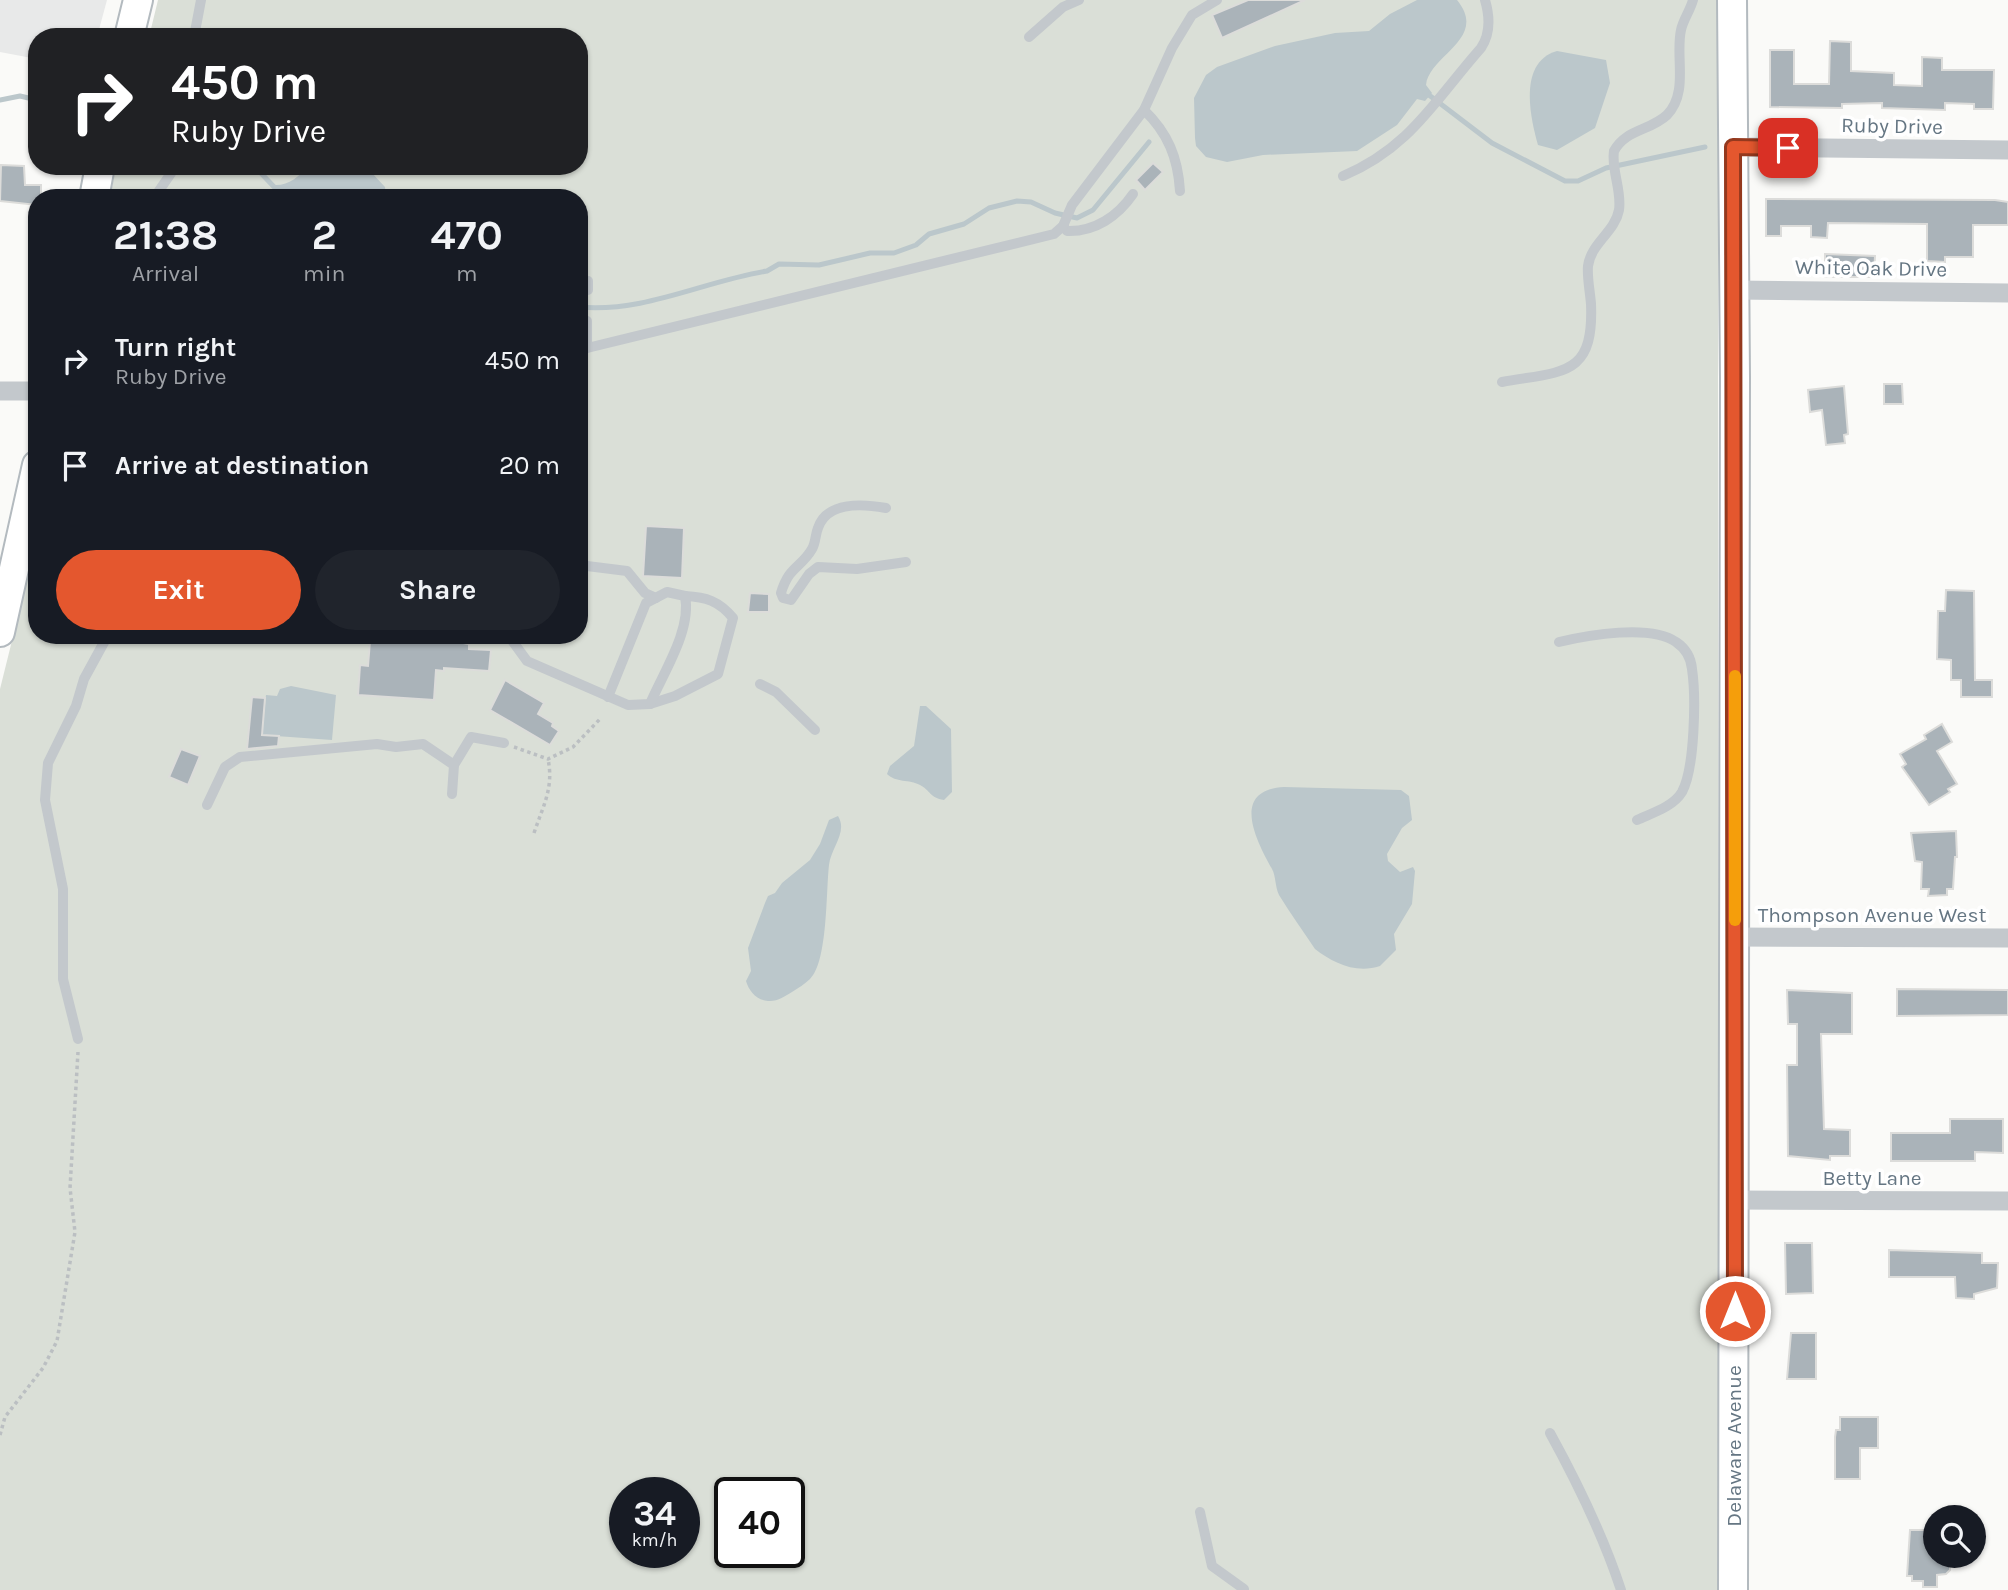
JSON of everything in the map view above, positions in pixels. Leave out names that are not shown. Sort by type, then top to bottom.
[{"type":"street","points":[[131,28],[138,0]]},
{"type":"street","name":"Delaware Avenue","points":[[1732,0],[1735,937],[1733,1590]]},
{"type":"street","name":"Ruby Drive","points":[[1733,147],[2008,150]]},
{"type":"street","name":"White Oak Drive","points":[[1734,290],[2008,293]]},
{"type":"street","points":[[0,391],[28,391]]},
{"type":"street","points":[[0,632],[28,506]]},
{"type":"street","name":"Thompson Avenue West","points":[[1735,937],[2008,938]]},
{"type":"street","name":"Betty Lane","points":[[1735,1200],[2008,1201]]},
{"type":"lane","points":[[196,28],[201,0]]},
{"type":"lane","points":[[1029,37],[1063,7],[1079,0]]},
{"type":"lane","points":[[1191,0],[1199,10]]},
{"type":"lane","points":[[588,348],[1054,234],[1063,226],[1072,205],[1144,110],[1172,48],[1192,15],[1217,0]]},
{"type":"lane","points":[[1343,176],[1392,150],[1430,111],[1488,38],[1485,0]]},
{"type":"lane","points":[[1502,382],[1570,368],[1582,360],[1590,337],[1588,264],[1594,249],[1613,227],[1619,209],[1613,157],[1624,136],[1667,115],[1675,102],[1682,58],[1681,30],[1693,0]]},
{"type":"lane","points":[[1144,110],[1162,129],[1171,144],[1179,173],[1180,191]]},
{"type":"lane","points":[[1063,226],[1067,231],[1091,228],[1115,214],[1133,194]]},
{"type":"lane","points":[[812,550],[790,570],[781,593],[783,597],[791,600],[796,596],[809,574],[818,526],[835,510],[853,505],[886,508]]},
{"type":"lane","points":[[809,574],[824,566],[857,569],[906,562]]},
{"type":"lane","points":[[588,566],[627,570],[645,593],[656,598]]},
{"type":"lane","points":[[514,644],[527,662],[608,697],[628,705],[650,704],[675,696],[718,674],[733,618],[724,607],[706,597],[667,592],[646,603],[608,697]]},
{"type":"lane","points":[[650,704],[683,626],[687,608],[685,596]]},
{"type":"lane","points":[[1559,642],[1609,634],[1661,635],[1675,641],[1686,652],[1692,666],[1693,684],[1688,775],[1681,793],[1671,804],[1637,820]]},
{"type":"lane","points":[[78,1039],[63,979],[63,888],[45,800],[48,763],[76,706],[84,679],[103,644]]},
{"type":"lane","points":[[760,684],[776,692],[815,730]]},
{"type":"lane","points":[[452,794],[454,765],[471,737],[505,743]]},
{"type":"lane","points":[[207,805],[225,767],[240,757],[377,744],[396,747],[423,744],[454,765]]},
{"type":"lane","points":[[1550,1433],[1592,1510],[1598,1536],[1620,1590]]},
{"type":"lane","points":[[1200,1512],[1212,1566],[1244,1589]]},
{"type":"path","points":[[505,743],[548,759],[573,747],[600,719]]},
{"type":"path","points":[[534,833],[549,796],[552,776],[548,759]]},
{"type":"path","points":[[0,1434],[5,1418],[43,1368],[57,1341],[75,1231],[70,1188],[78,1039]]},
{"type":"shaded area","points":[[0,0],[107,0],[99,28],[28,28],[28,57],[0,52]]},
{"type":"shaded area","points":[[158,0],[1718,0],[1718,1590],[0,1590],[0,689],[28,576],[28,644],[588,644],[588,189],[112,189],[114,175],[588,175],[588,28],[151,28]]},
{"type":"shaded area","points":[[1417,0],[1457,0],[1465,14],[1466,26],[1455,46],[1430,74],[1426,85],[1432,93],[1425,101],[1417,99],[1397,125],[1357,151],[1263,155],[1227,162],[1206,157],[1196,146],[1194,98],[1206,75],[1217,67],[1275,46],[1335,33],[1369,31],[1390,14]]},
{"type":"shaded area","points":[[1557,51],[1606,60],[1610,83],[1595,128],[1557,150],[1538,145],[1532,120],[1530,92],[1536,66]]},
{"type":"shaded area","points":[[300,175],[374,175],[385,189],[272,187]]},
{"type":"shaded area","points":[[291,686],[336,695],[332,740],[262,735],[266,695],[277,696],[280,689]]},
{"type":"shaded area","points":[[920,706],[926,706],[951,729],[952,792],[944,800],[936,798],[920,785],[894,779],[887,774],[890,766],[914,746]]},
{"type":"shaded area","points":[[1284,787],[1401,790],[1409,796],[1412,820],[1402,828],[1387,854],[1388,861],[1400,872],[1413,867],[1415,871],[1412,904],[1394,934],[1396,950],[1380,966],[1354,968],[1337,963],[1322,954],[1315,949],[1279,895],[1273,872],[1255,831],[1252,807],[1257,797],[1267,790]]},
{"type":"shaded area","points":[[838,816],[841,828],[830,859],[823,942],[816,970],[808,981],[784,997],[771,1001],[760,999],[751,991],[746,981],[751,971],[748,948],[765,903],[768,896],[775,893],[782,883],[810,860],[820,844],[829,820]]},
{"type":"building","points":[[1248,0],[1305,0],[1222,38],[1212,15]]},
{"type":"building","points":[[1830,41],[1851,42],[1851,71],[1894,73],[1894,85],[1922,86],[1922,57],[1942,58],[1942,70],[1994,70],[1993,109],[1974,109],[1974,104],[1945,103],[1945,110],[1882,108],[1882,103],[1842,104],[1842,108],[1770,107],[1770,50],[1794,50],[1794,84],[1829,84]]},
{"type":"building","points":[[1153,163],[1163,172],[1145,190],[1136,180]]},
{"type":"building","points":[[1,165],[24,166],[25,185],[41,185],[41,189],[28,189],[28,204],[0,201]]},
{"type":"building","points":[[1766,199],[1995,200],[2008,202],[2008,225],[1973,225],[1973,257],[1945,257],[1945,262],[1927,261],[1927,224],[1828,223],[1827,238],[1811,237],[1811,226],[1781,226],[1781,236],[1766,236]]},
{"type":"building","points":[[1825,254],[1875,256],[1874,277],[1825,277]]},
{"type":"building","points":[[1884,384],[1902,384],[1903,404],[1884,404]]},
{"type":"building","points":[[1844,386],[1848,434],[1844,435],[1845,443],[1826,445],[1822,410],[1810,412],[1808,390]]},
{"type":"building","points":[[646,526],[684,528],[682,578],[643,576]]},
{"type":"building","points":[[1946,590],[1974,591],[1975,680],[1992,680],[1992,697],[1961,697],[1961,680],[1951,680],[1951,660],[1937,659],[1938,611],[1945,611]]},
{"type":"building","points":[[750,593],[769,594],[769,612],[748,612]]},
{"type":"building","points":[[370,644],[469,644],[469,649],[491,650],[489,671],[444,668],[444,671],[436,670],[434,700],[358,695],[360,665],[368,666]]},
{"type":"building","points":[[505,680],[544,703],[538,714],[553,723],[552,726],[559,731],[550,745],[490,710]]},
{"type":"building","points":[[252,697],[265,698],[262,735],[279,736],[278,746],[247,749]]},
{"type":"building","points":[[1942,724],[1952,742],[1937,751],[1957,784],[1948,789],[1950,792],[1929,805],[1902,767],[1906,764],[1900,754],[1926,739],[1924,735]]},
{"type":"building","points":[[181,749],[200,756],[188,785],[169,777]]},
{"type":"building","points":[[1956,831],[1957,857],[1953,889],[1947,889],[1947,895],[1928,896],[1929,889],[1921,889],[1922,862],[1915,861],[1911,833]]},
{"type":"building","points":[[1897,989],[2008,990],[2008,1015],[1897,1016]]},
{"type":"building","points":[[1787,990],[1852,993],[1852,1034],[1821,1034],[1824,1129],[1850,1130],[1850,1156],[1830,1156],[1830,1160],[1788,1156],[1787,1065],[1797,1065],[1797,1024],[1788,1024]]},
{"type":"building","points":[[1950,1119],[2003,1119],[2003,1153],[1975,1152],[1975,1161],[1891,1161],[1891,1133],[1950,1133]]},
{"type":"building","points":[[1785,1243],[1812,1243],[1813,1293],[1786,1294]]},
{"type":"building","points":[[1889,1250],[1982,1253],[1982,1263],[1998,1263],[1997,1288],[1974,1294],[1974,1299],[1956,1298],[1955,1277],[1889,1277]]},
{"type":"building","points":[[1791,1333],[1816,1333],[1816,1379],[1787,1379]]},
{"type":"building","points":[[1840,1417],[1878,1417],[1878,1448],[1860,1448],[1860,1479],[1835,1479],[1835,1437],[1836,1430],[1840,1430]]},
{"type":"building","points":[[1910,1530],[1923,1530],[1923,1568],[1950,1570],[1946,1574],[1937,1575],[1937,1587],[1923,1587],[1923,1581],[1912,1581],[1912,1576],[1907,1576]]},
{"type":"waterway","points":[[1425,92],[1492,143],[1565,181],[1578,181],[1606,168],[1705,147]]},
{"type":"waterway","points":[[0,100],[20,96],[28,98]]},
{"type":"waterway","points":[[588,307],[603,308],[651,301],[767,271],[779,264],[819,265],[870,253],[894,253],[916,245],[929,234],[964,224],[989,208],[1017,201],[1031,202],[1055,213],[1077,218],[1093,210],[1149,142]]},
{"type":"waterway","points":[[263,175],[276,189]]},
{"type":"slow traffic","points":[[1735,676],[1735,920]]},
{"type":"route","points":[[1735,1311],[1733,147],[1788,148]]}]
